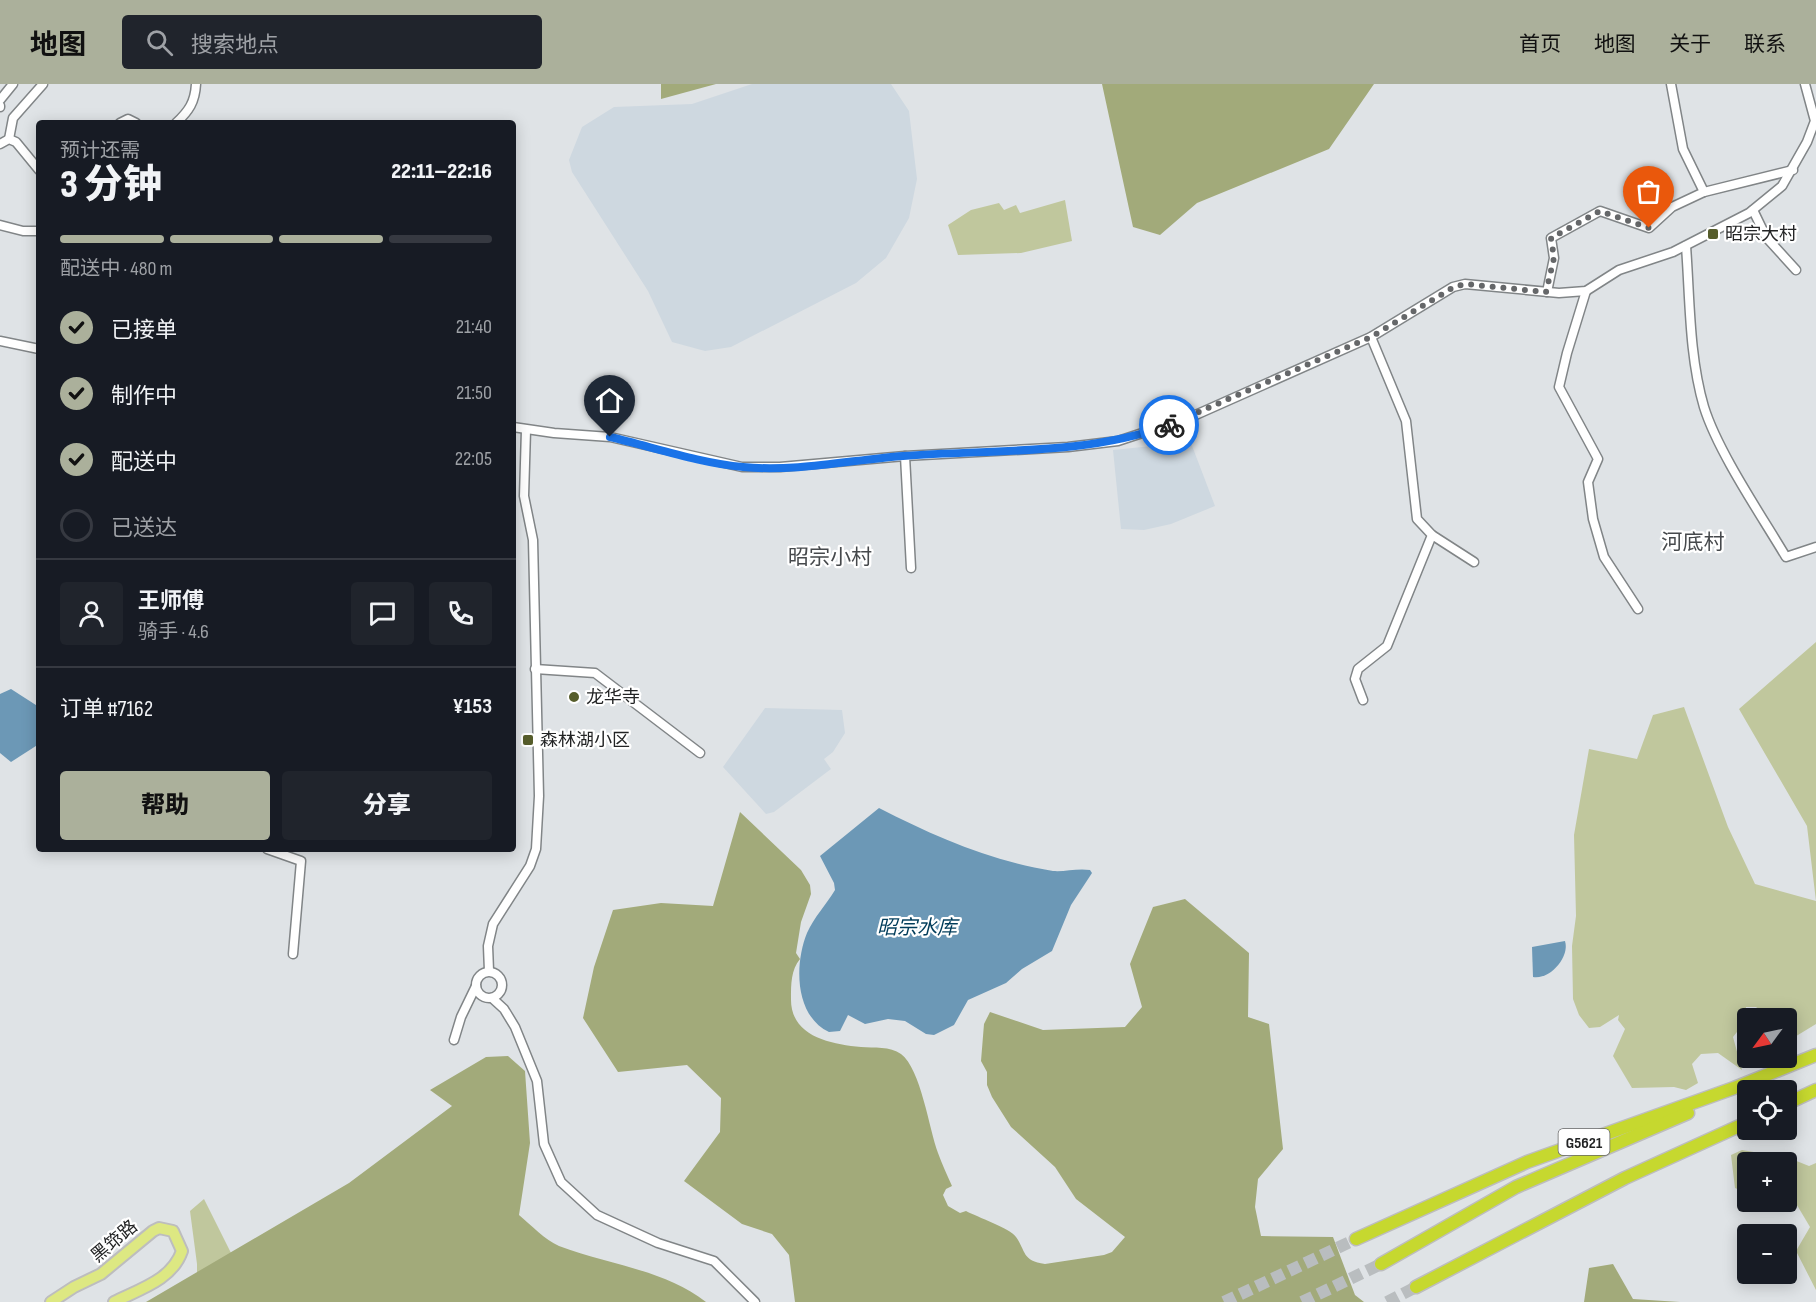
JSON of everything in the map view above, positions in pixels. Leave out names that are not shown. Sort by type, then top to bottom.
[{"type":"highway","name":"G5621","points":[[1381,1264],[1509,1191],[1816,1057]]},
{"type":"highway","name":"G5621","points":[[1356,1239],[1527,1162],[1816,1057]]},
{"type":"highway","points":[[1797,1099],[1816,1090]]},
{"type":"highway","name":"G5621","points":[[1416,1287],[1625,1178],[1737,1127]]},
{"type":"main road","name":"黑筇路","points":[[51,1302],[74,1287],[101,1274],[153,1231],[159,1228],[173,1231],[182,1251],[174,1268],[156,1281],[114,1302]]},
{"type":"street","points":[[0,100],[13,84]]},
{"type":"street","points":[[9,139],[13,118],[43,84]]},
{"type":"street","points":[[179,120],[189,111],[195,98],[196,84]]},
{"type":"street","points":[[1671,84],[1683,149],[1704,192]]},
{"type":"street","points":[[516,427],[610,437],[742,467],[780,467],[905,456],[1068,447],[1139,436],[1191,417],[1371,337],[1454,287],[1465,284],[1546,292],[1586,291],[1630,264],[1686,246],[1753,210],[1782,186],[1793,170],[1815,121],[1806,84]]},
{"type":"street","points":[[0,144],[9,139]]},
{"type":"street","points":[[9,139],[16,142],[36,166]]},
{"type":"street","points":[[1546,292],[1554,258],[1551,238],[1600,211],[1649,228],[1672,207],[1704,192],[1793,170]]},
{"type":"street","points":[[1753,210],[1766,237],[1796,270]]},
{"type":"street","points":[[0,225],[23,231],[36,231]]},
{"type":"street","points":[[1686,246],[1697,378],[1705,409],[1725,451],[1786,557],[1816,547]]},
{"type":"street","points":[[1586,291],[1559,387],[1598,459],[1588,483],[1593,519],[1604,557],[1638,609]]},
{"type":"street","points":[[1371,337],[1406,421],[1417,519],[1432,535],[1474,562]]},
{"type":"street","points":[[0,341],[36,348]]},
{"type":"street","points":[[489,971],[488,946],[493,924],[530,866],[536,849],[539,796],[533,540],[524,496],[526,429]]},
{"type":"street","points":[[905,456],[911,568]]},
{"type":"street","points":[[1362,700],[1355,679],[1358,669],[1387,646],[1432,535]]},
{"type":"street","points":[[535,669],[595,673],[700,753]]},
{"type":"street","points":[[276,852],[301,861],[293,954]]},
{"type":"street","points":[[454,1040],[481,974],[489,971],[500,977],[504,1009],[515,1028],[537,1081],[544,1144],[561,1182],[597,1215],[658,1243],[714,1262],[755,1302]]},
{"type":"street","points":[[476,986],[479,994],[504,1009]]},
{"type":"street","points":[[467,1008],[501,990]]},
{"type":"shaded area","points":[[752,84],[891,84],[909,111],[917,179],[909,218],[886,258],[856,283],[731,347],[705,351],[672,342],[648,291],[572,172],[569,160],[582,127],[614,107],[692,104]]},
{"type":"shaded area","points":[[1186,430],[1215,506],[1171,524],[1144,530],[1121,529],[1113,450],[1152,446]]},
{"type":"shaded area","points":[[765,708],[842,710],[845,733],[833,752],[824,759],[831,769],[774,812],[766,814],[723,767]]},
{"type":"green space","points":[[661,84],[716,84],[661,99]]},
{"type":"green space","points":[[1102,84],[1374,84],[1329,149],[1197,203],[1160,235],[1133,227]]},
{"type":"green space","points":[[1065,200],[1072,241],[1021,253],[958,255],[948,225],[971,210],[999,203],[1004,210],[1016,205],[1020,213]]},
{"type":"green space","points":[[1816,642],[1816,901],[1807,826],[1739,709]]},
{"type":"green space","points":[[1684,707],[1728,827],[1755,884],[1816,901],[1816,1024],[1797,1036],[1797,1008],[1737,1008],[1737,1032],[1733,1037],[1737,1052],[1737,1066],[1718,1053],[1701,1054],[1692,1064],[1698,1083],[1686,1090],[1674,1087],[1632,1088],[1613,1056],[1625,1029],[1618,1020],[1619,1015],[1600,1027],[1589,1028],[1579,1015],[1573,999],[1572,946],[1576,916],[1574,835],[1589,749],[1637,759],[1653,715]]},
{"type":"green space","points":[[740,812],[801,870],[810,885],[811,894],[801,922],[796,953],[800,959],[791,982],[792,1011],[797,1021],[814,1036],[825,1040],[849,1046],[887,1049],[901,1054],[914,1072],[938,1153],[952,1186],[946,1189],[943,1195],[948,1206],[960,1213],[966,1211],[1007,1230],[1016,1237],[1028,1258],[1038,1263],[1045,1264],[1104,1255],[1112,1252],[1125,1237],[1076,1199],[1055,1167],[1011,1127],[987,1085],[987,1072],[981,1061],[984,1024],[990,1012],[1043,1030],[1125,1027],[1142,1007],[1130,964],[1153,907],[1185,899],[1249,953],[1248,1017],[1269,1024],[1283,1149],[1258,1179],[1255,1207],[1261,1236],[1333,1237],[1355,1295],[1364,1302],[795,1302],[789,1255],[772,1234],[742,1224],[684,1181],[720,1132],[721,1098],[687,1065],[618,1072],[583,1018],[594,967],[613,910],[661,903],[713,906]]},
{"type":"green space","points":[[508,1056],[525,1071],[530,1143],[519,1215],[543,1236],[559,1246],[654,1275],[690,1291],[706,1302],[146,1302],[349,1183],[452,1106],[430,1090],[486,1057]]},
{"type":"green space","points":[[1737,1152],[1737,1189],[1735,1188],[1731,1155]]},
{"type":"green space","points":[[1797,1161],[1809,1166],[1816,1163],[1816,1290],[1797,1253],[1810,1227],[1797,1205]]},
{"type":"green space","points":[[204,1199],[236,1263],[197,1300],[197,1264],[190,1211]]},
{"type":"green space","points":[[1613,1264],[1633,1299],[1680,1302],[1584,1302],[1589,1268]]},
{"type":"water","points":[[11,689],[36,705],[36,746],[11,762],[0,753],[0,694]]},
{"type":"water","name":"昭宗水库","points":[[879,808],[942,838],[1007,861],[1053,871],[1090,870],[1092,873],[1071,905],[1052,951],[1022,969],[1006,983],[968,1000],[954,1025],[934,1035],[926,1034],[905,1021],[888,1019],[865,1024],[848,1015],[840,1031],[829,1032],[809,1014],[800,988],[800,960],[807,933],[835,890],[834,883],[820,856]]},
{"type":"water","points":[[1565,941],[1564,954],[1557,966],[1546,975],[1533,977],[1532,947]]},
{"type":"tunnel","points":[[1224,1302],[1356,1239]]},
{"type":"tunnel","points":[[1302,1302],[1381,1264]]},
{"type":"tunnel","points":[[1387,1302],[1416,1287]]},
{"type":"way so far","points":[[1169,425],[1371,337],[1454,287],[1465,284],[1546,292],[1554,258],[1551,238],[1600,211],[1649,228]]},
{"type":"place","name":"昭宗大村","points":[[1713,234]]},
{"type":"place","name":"龙华寺","points":[[574,697]]},
{"type":"place","name":"森林湖小区","points":[[528,740]]},
{"type":"district","name":"河底村","points":[[1693,542]]},
{"type":"district","name":"昭宗小村","points":[[830,557]]},
{"type":"route","points":[[610,437],[742,467],[780,467],[905,456],[1068,447],[1118,441],[1169,425]]}]
